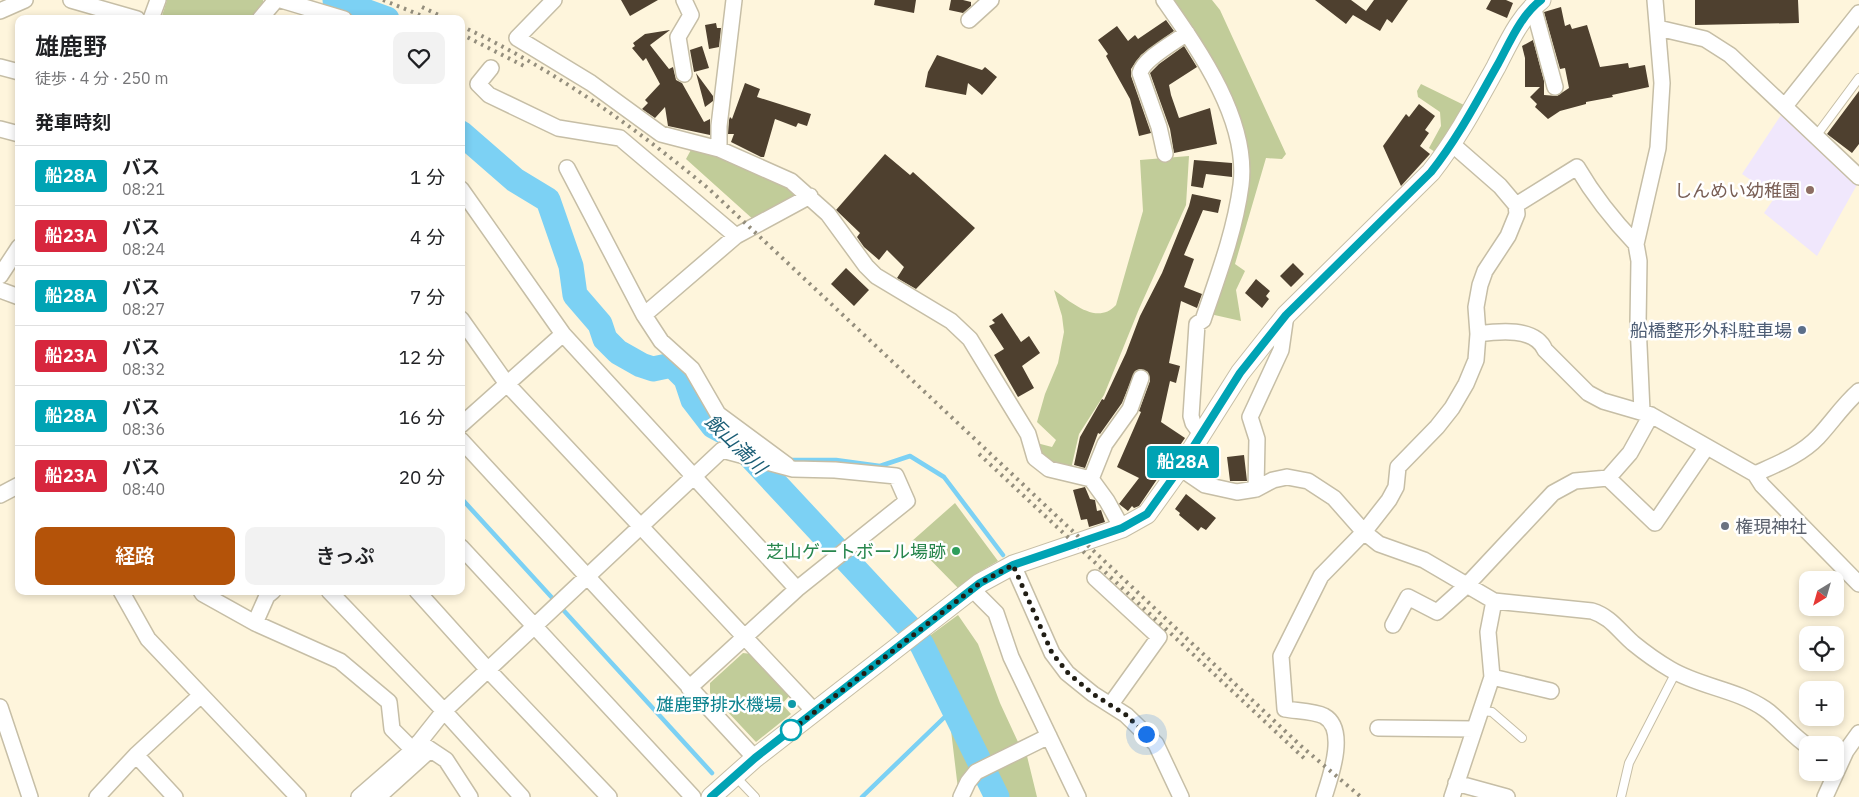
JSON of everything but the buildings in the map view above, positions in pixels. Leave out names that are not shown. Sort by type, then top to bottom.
[{"type":"street","points":[[0,11],[25,0]]},
{"type":"street","points":[[71,0],[123,15]]},
{"type":"street","points":[[152,15],[158,0]]},
{"type":"street","points":[[263,15],[276,0]]},
{"type":"street","points":[[281,0],[331,15]]},
{"type":"street","points":[[554,0],[517,38],[591,83],[661,134],[719,149],[791,181],[810,196],[828,214],[866,266],[876,276],[951,321],[970,339],[1028,434],[1035,458],[1048,468],[1091,479],[1108,501],[1122,528]]},
{"type":"street","points":[[684,0],[691,16],[678,37],[684,74]]},
{"type":"street","points":[[719,149],[719,126],[734,0]]},
{"type":"street","points":[[969,20],[991,0]]},
{"type":"street","points":[[1164,0],[1208,64],[1227,107],[1237,137],[1241,183],[1218,275],[1203,320],[1197,324],[1191,416],[1201,434]]},
{"type":"street","points":[[1393,626],[1408,597],[1437,612],[1466,586],[1553,493],[1575,481],[1608,478],[1630,453],[1647,413],[1638,324],[1639,261],[1636,244],[1658,148],[1662,83],[1655,0]]},
{"type":"street","points":[[1537,3],[1555,87]]},
{"type":"street","points":[[711,797],[755,758],[972,589],[1013,565],[1122,528],[1147,514],[1180,468],[1240,373],[1286,315],[1431,172],[1452,144],[1517,28],[1537,3]]},
{"type":"street","points":[[1785,106],[1859,13]]},
{"type":"street","points":[[1658,28],[1705,39],[1730,55],[1859,178]]},
{"type":"street","points":[[1165,154],[1159,127],[1140,72],[1141,67],[1147,61],[1187,33]]},
{"type":"street","points":[[0,67],[15,71]]},
{"type":"street","points":[[491,68],[478,84],[489,95],[558,128],[620,138],[736,236]]},
{"type":"street","points":[[0,129],[15,133]]},
{"type":"street","points":[[1324,797],[1337,745],[1332,725],[1324,716],[1285,709],[1281,656],[1321,576],[1364,532],[1389,500],[1396,487],[1398,467],[1437,428],[1466,384],[1476,360],[1478,334],[1476,307],[1480,285],[1485,271],[1515,224],[1517,214],[1516,204],[1500,186],[1452,144]]},
{"type":"street","points":[[1516,204],[1577,167],[1590,190],[1611,219],[1636,244]]},
{"type":"street","points":[[567,168],[644,315],[661,341],[692,369],[718,414],[793,469]]},
{"type":"street","points":[[465,195],[563,334],[692,477],[797,589]]},
{"type":"street","points":[[644,315],[736,236],[810,196]]},
{"type":"street","points":[[0,276],[15,252]]},
{"type":"street","points":[[0,290],[15,295]]},
{"type":"street","points":[[1256,489],[1257,439],[1250,417],[1281,350],[1286,315]]},
{"type":"street","points":[[465,325],[507,384],[815,712]]},
{"type":"street","points":[[1478,334],[1506,330],[1534,337],[1588,393],[1603,401],[1647,413],[1755,474],[1762,485],[1859,584]]},
{"type":"street","points":[[465,421],[563,334]]},
{"type":"street","points":[[1091,479],[1105,444],[1130,409],[1141,378]]},
{"type":"street","points":[[1755,474],[1783,462],[1802,450],[1817,438],[1859,391]]},
{"type":"street","points":[[465,444],[588,575],[689,688],[755,758]]},
{"type":"street","points":[[1608,478],[1656,522],[1706,448]]},
{"type":"street","points":[[386,794],[421,747],[444,711],[489,671],[639,526],[722,450],[793,469],[835,470],[896,476],[907,501],[797,589],[689,688]]},
{"type":"street","points":[[1180,468],[1205,485],[1224,491],[1237,492],[1256,489],[1273,480],[1287,477],[1308,481],[1334,498],[1364,532],[1380,544],[1424,560],[1494,601],[1592,611],[1603,615],[1614,622],[1633,643],[1676,672],[1699,683],[1735,694],[1765,708],[1799,738]]},
{"type":"street","points":[[0,495],[15,487]]},
{"type":"street","points":[[465,552],[693,797]]},
{"type":"street","points":[[1013,565],[1052,653],[1068,673],[1126,715],[1156,744],[1181,797]]},
{"type":"street","points":[[1095,578],[1159,637],[1111,704]]},
{"type":"street","points":[[972,589],[996,613],[1011,657],[1078,797]]},
{"type":"street","points":[[123,595],[148,639],[298,797]]},
{"type":"street","points":[[205,595],[256,623],[340,661],[389,702],[392,729],[446,760],[470,797]]},
{"type":"street","points":[[256,623],[268,595]]},
{"type":"street","points":[[333,595],[444,711],[522,797]]},
{"type":"street","points":[[421,595],[489,671],[610,797]]},
{"type":"street","points":[[1494,601],[1488,632],[1492,677],[1454,790],[1507,797]]},
{"type":"street","points":[[1492,677],[1551,692]]},
{"type":"street","points":[[97,797],[136,755],[200,695]]},
{"type":"street","points":[[0,707],[30,797]]},
{"type":"street","points":[[1378,728],[1474,729]]},
{"type":"street","points":[[1844,754],[1859,733]]},
{"type":"street","points":[[962,797],[968,782],[976,772],[1049,736]]},
{"type":"street","points":[[359,797],[421,747]]},
{"type":"street","points":[[136,755],[175,797]]},
{"type":"street","points":[[1825,797],[1831,781]]},
{"type":"lane","points":[[1816,136],[1859,78]]},
{"type":"lane","points":[[1621,797],[1629,763],[1676,672]]},
{"type":"lane","points":[[1481,711],[1492,712],[1522,738]]},
{"type":"lane","points":[[735,776],[755,797]]},
{"type":"shaded area","name":"しんめい幼稚園","points":[[1783,112],[1858,183],[1817,256],[1764,213],[1775,197],[1742,174]]},
{"type":"green space","points":[[167,0],[263,0],[265,7],[258,15],[162,15]]},
{"type":"green space","points":[[1169,0],[1212,0],[1220,10],[1286,154],[1282,159],[1266,158],[1235,264],[1245,271],[1236,290],[1241,321],[1210,314],[1222,276],[1242,135]]},
{"type":"green space","points":[[1421,84],[1464,105],[1450,132],[1435,152],[1429,148],[1441,126],[1440,112],[1418,97],[1417,91]]},
{"type":"green space","points":[[692,148],[719,154],[790,184],[799,198],[755,221],[686,159]]},
{"type":"green space","points":[[1189,156],[1186,205],[1139,309],[1104,395],[1079,434],[1071,469],[1039,457],[1033,442],[1052,447],[1056,440],[1037,422],[1045,394],[1058,363],[1064,332],[1062,316],[1054,290],[1076,306],[1093,313],[1109,311],[1116,305],[1143,211],[1140,160]]},
{"type":"green space","name":"芝山ゲートボール場跡","points":[[955,503],[998,561],[974,575],[958,588],[912,541]]},
{"type":"green space","points":[[958,615],[978,644],[1000,703],[1018,742],[988,759],[928,637]]},
{"type":"green space","points":[[743,653],[752,654],[790,695],[782,704],[791,714],[756,742],[710,693],[710,683]]},
{"type":"green space","points":[[950,722],[972,767],[958,789]]},
{"type":"green space","points":[[1026,752],[1037,797],[1006,797],[992,770]]},
{"type":"waterway","name":"飯山満川","points":[[335,0],[376,15]]},
{"type":"waterway","name":"飯山満川","points":[[465,136],[515,180],[548,200],[571,266],[575,295],[600,324],[605,339],[618,352],[641,365],[653,369],[672,365],[686,379],[693,400],[713,426],[728,434],[748,454],[908,626],[922,645],[997,797]]},
{"type":"waterway","points":[[788,460],[836,460],[880,466],[910,456],[944,477],[1003,555]]},
{"type":"waterway","points":[[465,502],[712,773]]},
{"type":"waterway","points":[[862,797],[953,709]]},
{"type":"railway","points":[[383,0],[420,15]]},
{"type":"railway","points":[[422,7],[439,15]]},
{"type":"railway","points":[[465,28],[527,60],[590,99],[651,142],[709,189],[1301,746],[1361,797]]},
{"type":"railway","points":[[465,36],[524,66]]},
{"type":"railway","points":[[979,454],[1306,760]]},
{"type":"bus line","name":"船28A","points":[[711,797],[755,758],[980,583],[1013,565],[1122,528],[1135,523],[1147,514],[1180,468],[1240,373],[1286,315],[1443,158],[1461,131],[1517,28],[1532,6],[1541,0]]},
{"type":"place","name":"しんめい幼稚園","points":[[1810,190]]},
{"type":"place","name":"船橋整形外科駐車場","points":[[1802,330]]},
{"type":"place","name":"権現神社","points":[[1725,526]]},
{"type":"place","name":"芝山ゲートボール場跡","points":[[956,551]]},
{"type":"place","name":"雄鹿野排水機場","points":[[792,704]]},
{"type":"route","points":[[791,730],[785,735],[980,583],[1013,565],[1052,653],[1068,673],[1093,694],[1126,715],[1146,734]]}]
